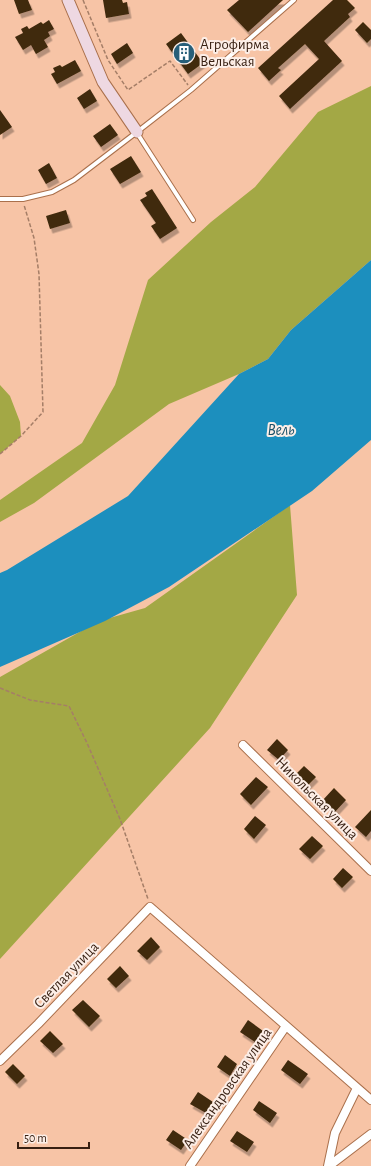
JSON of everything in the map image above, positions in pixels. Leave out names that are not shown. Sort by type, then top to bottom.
[{"type":"street","points":[[68,0],[103,82],[137,132]]},
{"type":"street","name":"Никольская улица","points":[[243,745],[371,871]]},
{"type":"street","points":[[150,907],[371,1100]]},
{"type":"street","name":"Светлая улица","points":[[0,1061],[38,1024],[150,907]]},
{"type":"street","name":"Александровская улица","points":[[190,1166],[286,1026]]},
{"type":"street","points":[[328,1166],[335,1134],[357,1088]]},
{"type":"street","points":[[328,1166],[371,1134]]},
{"type":"lane","points":[[0,199],[23,199],[52,192],[74,180],[191,90],[294,0]]},
{"type":"lane","points":[[137,132],[193,220]]},
{"type":"path","points":[[83,0],[108,60],[128,90],[170,61],[191,90]]},
{"type":"path","points":[[0,454],[21,436],[43,412],[39,274],[34,238],[23,199]]},
{"type":"path","points":[[0,688],[30,700],[69,706],[120,819],[150,907]]},
{"type":"green space","points":[[371,86],[371,260],[291,330],[268,359],[239,374],[169,404],[34,503],[0,522],[0,500],[82,443],[115,385],[148,280],[211,222],[255,187],[318,112]]},
{"type":"green space","points":[[0,385],[10,396],[20,422],[21,436],[0,454]]},
{"type":"green space","points":[[290,505],[297,595],[210,728],[0,959],[0,677],[99,621],[145,608]]},
{"type":"water","name":"Вель","points":[[371,260],[371,440],[312,491],[169,587],[105,621],[0,667],[0,573],[128,496],[239,374],[268,359],[291,330]]},
{"type":"building","points":[[14,0],[28,0],[32,10],[19,14]]},
{"type":"building","points":[[103,0],[122,0],[123,3],[127,2],[129,14],[106,18]]},
{"type":"building","points":[[239,0],[283,0],[248,32],[227,10]]},
{"type":"building","points":[[333,0],[347,0],[355,8],[348,14],[350,17],[324,41],[342,61],[290,109],[279,96],[319,59],[305,44],[278,68],[281,70],[269,81],[258,68]]},
{"type":"building","points":[[49,20],[54,29],[48,32],[50,36],[44,40],[48,47],[36,54],[31,45],[23,50],[15,37],[23,33],[21,29],[27,26],[29,29],[41,22],[43,24]]},
{"type":"building","points":[[363,22],[371,30],[371,39],[367,43],[355,30]]},
{"type":"building","name":"Агрофирма Вельская","points":[[181,33],[203,63],[188,74],[166,44]]},
{"type":"building","points":[[127,43],[133,53],[117,64],[111,54]]},
{"type":"building","points":[[75,60],[81,71],[57,84],[51,74],[55,72],[53,68],[60,65],[62,67]]},
{"type":"building","points":[[90,89],[97,101],[84,109],[77,98]]},
{"type":"building","points":[[0,110],[12,127],[0,135]]},
{"type":"building","points":[[110,124],[118,135],[101,147],[93,136]]},
{"type":"building","points":[[131,156],[141,172],[120,184],[110,169]]},
{"type":"building","points":[[49,163],[57,178],[46,184],[38,170]]},
{"type":"building","points":[[152,189],[177,228],[160,239],[151,226],[156,223],[140,200],[147,196],[145,193]]},
{"type":"building","points":[[66,210],[70,223],[50,229],[46,216]]},
{"type":"building","points":[[277,739],[288,750],[279,760],[267,750]]},
{"type":"building","points":[[304,766],[316,777],[306,787],[294,776]]},
{"type":"building","points":[[256,777],[268,787],[251,805],[240,794]]},
{"type":"building","points":[[334,788],[346,800],[334,813],[322,801]]},
{"type":"building","points":[[371,810],[371,831],[366,837],[355,827]]},
{"type":"building","points":[[255,816],[266,825],[254,839],[244,829]]},
{"type":"building","points":[[312,836],[323,846],[310,859],[299,849]]},
{"type":"building","points":[[343,868],[353,877],[342,888],[333,879]]},
{"type":"building","points":[[151,937],[160,947],[147,960],[137,951]]},
{"type":"building","points":[[120,966],[129,976],[116,988],[107,979]]},
{"type":"building","points":[[83,1000],[100,1016],[89,1027],[72,1010]]},
{"type":"building","points":[[248,1020],[263,1031],[255,1042],[240,1032]]},
{"type":"building","points":[[50,1031],[63,1044],[53,1053],[40,1041]]},
{"type":"building","points":[[225,1055],[237,1064],[230,1076],[217,1067]]},
{"type":"building","points":[[288,1060],[308,1074],[300,1084],[281,1070]]},
{"type":"building","points":[[13,1064],[25,1076],[17,1084],[5,1072]]},
{"type":"building","points":[[198,1092],[213,1102],[206,1113],[190,1104]]},
{"type":"building","points":[[259,1101],[277,1113],[270,1123],[253,1110]]},
{"type":"building","points":[[173,1130],[188,1140],[181,1150],[166,1140]]},
{"type":"building","points":[[237,1131],[254,1142],[247,1152],[230,1141]]},
{"type":"place","name":"Агрофирма Вельская","points":[[184,53]]}]
